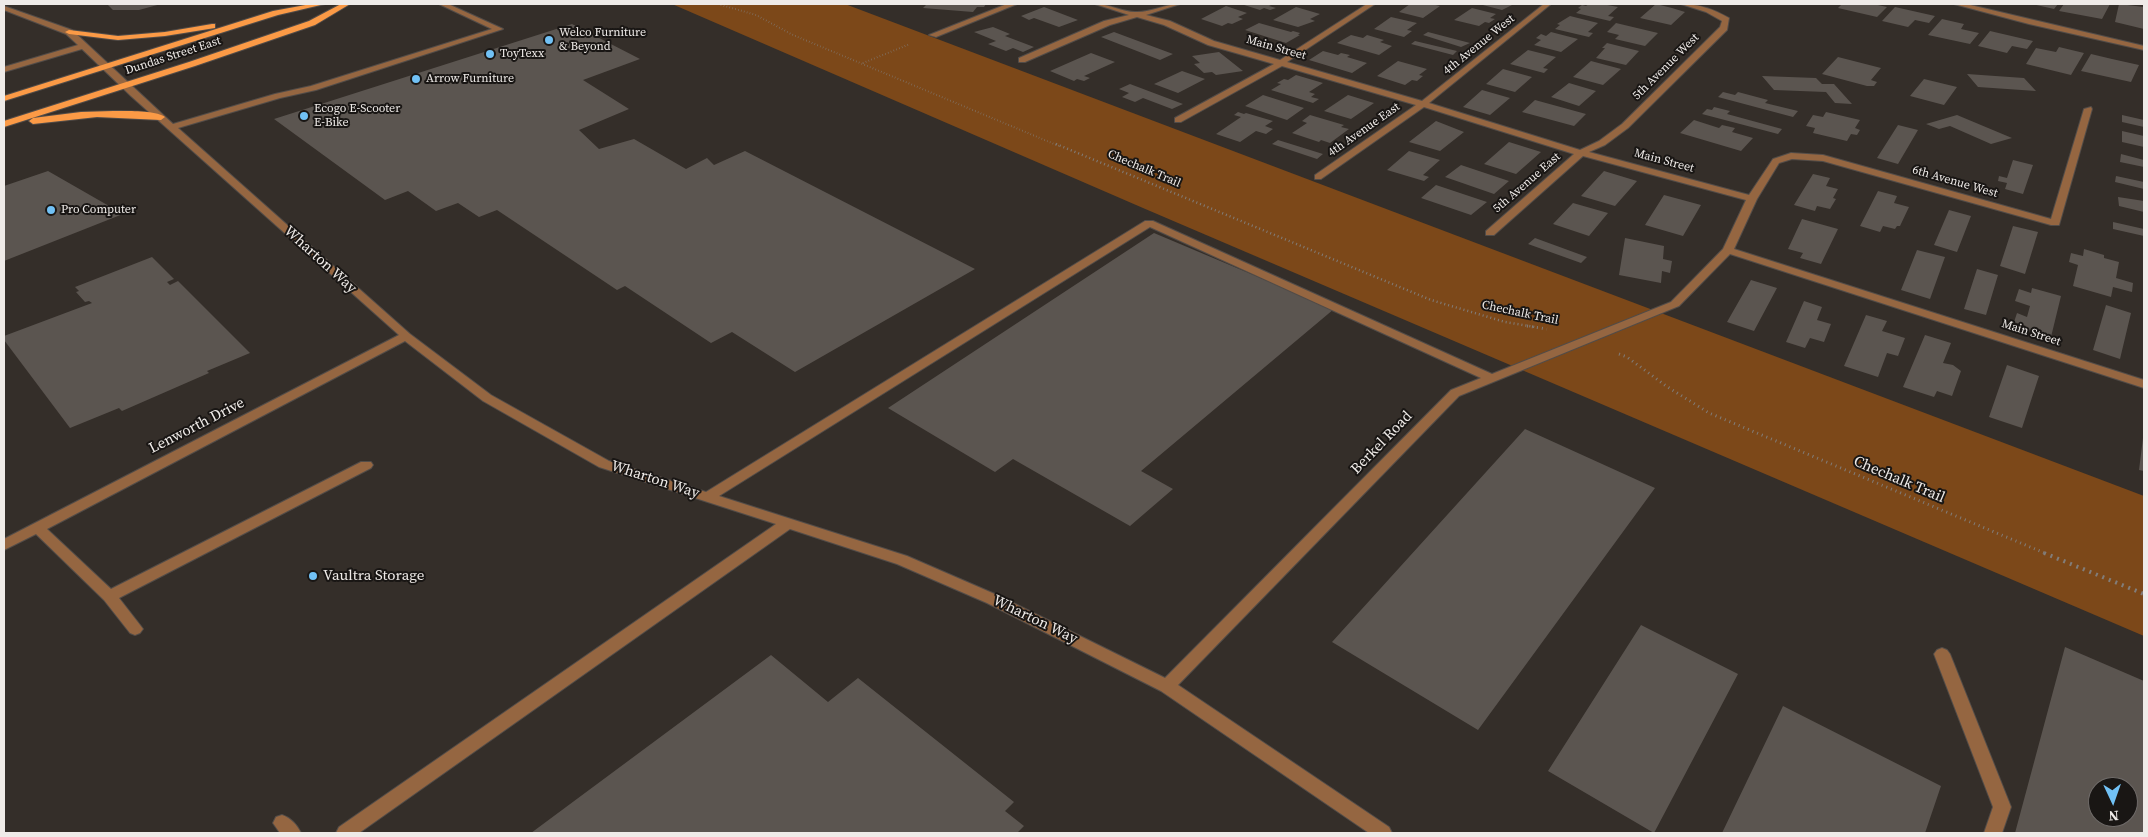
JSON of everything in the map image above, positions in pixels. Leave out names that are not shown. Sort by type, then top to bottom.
[{"type":"main road","name":"Dundas Street East","points":[[4,99],[276,13],[321,4]]},
{"type":"main road","name":"Dundas Street East","points":[[4,125],[312,23],[346,4]]},
{"type":"main road","points":[[69,32],[118,38],[165,34],[256,19]]},
{"type":"main road","points":[[4,125],[87,114],[127,113],[160,117]]},
{"type":"street","points":[[172,127],[278,96],[313,88],[499,29],[442,4]]},
{"type":"street","points":[[933,35],[1013,4]]},
{"type":"street","name":"Main Street","points":[[1098,4],[1167,23],[1211,43],[1423,104],[1581,153],[1752,199]]},
{"type":"street","points":[[1022,60],[1107,23],[1176,4]]},
{"type":"street","points":[[1178,120],[1281,63],[1372,4]]},
{"type":"street","name":"4th Avenue West","points":[[1423,104],[1548,4]]},
{"type":"street","name":"5th Avenue West","points":[[1581,153],[1602,143],[1625,126],[1724,28],[1726,20],[1709,10],[1684,4]]},
{"type":"street","points":[[1958,4],[2144,48]]},
{"type":"street","name":"Wharton Way","points":[[4,8],[69,32],[160,117],[406,336],[487,398],[604,464],[902,560],[992,599],[1166,686],[1383,833]]},
{"type":"street","points":[[4,70],[82,46]]},
{"type":"street","name":"4th Avenue East","points":[[1318,176],[1423,104]]},
{"type":"street","name":"6th Avenue West","points":[[1752,199],[1776,161],[1791,156],[1823,158],[2056,224],[2088,109]]},
{"type":"street","name":"5th Avenue East","points":[[1490,233],[1581,153]]},
{"type":"street","points":[[1728,250],[1752,199]]},
{"type":"street","points":[[708,497],[1149,223],[1491,378]]},
{"type":"street","name":"Main Street","points":[[1728,250],[2144,384]]},
{"type":"street","name":"Berkel Road","points":[[1166,686],[1455,393],[1676,304],[1728,250]]},
{"type":"street","name":"Lenworth Drive","points":[[4,545],[406,336]]},
{"type":"street","points":[[108,596],[366,465]]},
{"type":"street","points":[[345,833],[788,523]]},
{"type":"street","points":[[38,528],[108,596],[135,629]]},
{"type":"street","points":[[1942,654],[2002,808],[1993,833]]},
{"type":"path","name":"Chechalk Trail","points":[[718,4],[756,15],[793,35],[1431,300],[1505,322],[1552,330]]},
{"type":"path","points":[[862,63],[933,35]]},
{"type":"path","name":"Chechalk Trail","points":[[1627,357],[1666,386],[1709,413],[2144,594]]},
{"type":"shaded area","points":[[672,4],[845,4],[2144,496],[2144,636],[1143,208]]},
{"type":"building","points":[[107,4],[161,4],[139,10],[113,10]]},
{"type":"building","points":[[927,4],[986,4],[984,7],[977,7],[973,12],[923,8]]},
{"type":"building","points":[[1241,4],[1273,4],[1269,6],[1276,8],[1260,10]]},
{"type":"building","points":[[1410,4],[1440,6],[1423,18],[1399,12]]},
{"type":"building","points":[[1479,4],[1514,4],[1502,10]]},
{"type":"building","points":[[1589,4],[1618,7],[1608,16],[1614,17],[1610,21],[1576,13],[1581,9],[1578,8],[1582,5],[1586,6]]},
{"type":"building","points":[[1656,4],[1685,12],[1671,25],[1640,18]]},
{"type":"building","points":[[1842,4],[1873,4],[1887,7],[1877,17],[1838,8]]},
{"type":"building","points":[[2032,4],[2058,4],[2054,9]]},
{"type":"building","points":[[2064,4],[2110,4],[2102,19],[2059,11]]},
{"type":"building","points":[[2119,4],[2144,7],[2144,29],[2115,22]]},
{"type":"building","points":[[1226,6],[1247,13],[1238,17],[1243,19],[1222,26],[1201,19]]},
{"type":"building","points":[[1044,7],[1078,20],[1059,27],[1034,18],[1029,20],[1021,16]]},
{"type":"building","points":[[1296,7],[1320,14],[1310,19],[1315,21],[1298,27],[1273,20]]},
{"type":"building","points":[[1895,7],[1935,16],[1929,23],[1915,20],[1908,27],[1882,21]]},
{"type":"building","points":[[1472,8],[1496,14],[1490,18],[1495,19],[1479,26],[1454,20]]},
{"type":"building","points":[[1570,16],[1598,23],[1588,32],[1593,33],[1589,37],[1555,29],[1560,25],[1557,24]]},
{"type":"building","points":[[1391,17],[1417,23],[1407,30],[1412,31],[1404,37],[1374,29]]},
{"type":"building","points":[[1942,19],[1964,24],[1961,29],[1979,33],[1970,44],[1928,35]]},
{"type":"building","points":[[1259,23],[1300,33],[1298,35],[1300,35],[1286,43],[1245,30]]},
{"type":"building","points":[[1616,23],[1658,33],[1645,46],[1615,39],[1619,35],[1607,32]]},
{"type":"building","points":[[572,24],[640,59],[583,80],[629,109],[579,130],[599,149],[634,139],[686,169],[707,158],[714,165],[745,151],[975,269],[795,372],[732,332],[711,343],[625,286],[617,290],[497,210],[479,217],[458,203],[436,211],[408,191],[385,200],[274,119]]},
{"type":"building","points":[[993,27],[1010,34],[1005,36],[1034,47],[1023,52],[1013,48],[1006,51],[988,44],[996,41],[974,32]]},
{"type":"building","points":[[1990,31],[2033,41],[2027,49],[2012,46],[2007,53],[1978,46]]},
{"type":"building","points":[[1114,32],[1173,54],[1160,60],[1101,37]]},
{"type":"building","points":[[1428,32],[1470,43],[1461,47],[1423,35]]},
{"type":"building","points":[[1551,32],[1578,39],[1561,52],[1534,45],[1541,40],[1536,38],[1541,34],[1546,36]]},
{"type":"building","points":[[1351,35],[1363,38],[1367,35],[1384,40],[1380,42],[1392,46],[1379,55],[1337,43]]},
{"type":"building","points":[[1415,41],[1457,51],[1453,55],[1411,44]]},
{"type":"building","points":[[1607,43],[1639,51],[1626,65],[1596,58]]},
{"type":"building","points":[[2059,47],[2084,53],[2071,75],[2026,64],[2036,48],[2056,52]]},
{"type":"building","points":[[1528,50],[1556,57],[1543,68],[1548,69],[1544,73],[1510,64]]},
{"type":"building","points":[[1323,51],[1338,55],[1341,53],[1350,55],[1347,57],[1367,63],[1352,73],[1309,60]]},
{"type":"building","points":[[1219,52],[1243,71],[1216,75],[1212,72],[1204,73],[1194,64],[1200,63],[1192,56]]},
{"type":"building","points":[[1091,53],[1115,62],[1084,76],[1090,78],[1084,81],[1077,79],[1074,81],[1050,71]]},
{"type":"building","points":[[2091,54],[2139,65],[2131,82],[2081,71]]},
{"type":"building","points":[[1838,57],[1881,68],[1871,80],[1877,82],[1874,86],[1867,86],[1822,74]]},
{"type":"building","points":[[1398,61],[1427,69],[1419,75],[1423,76],[1417,81],[1412,80],[1405,85],[1377,76]]},
{"type":"building","points":[[1591,61],[1621,69],[1603,85],[1573,77]]},
{"type":"building","points":[[1503,69],[1532,77],[1515,92],[1486,84]]},
{"type":"building","points":[[1182,71],[1205,79],[1178,93],[1154,84]]},
{"type":"building","points":[[1967,74],[2024,78],[2036,91],[1978,87]]},
{"type":"building","points":[[1296,75],[1323,83],[1309,92],[1315,94],[1311,97],[1319,99],[1313,103],[1271,90],[1281,84],[1277,83],[1284,79],[1288,80]]},
{"type":"building","points":[[1762,76],[1816,78],[1822,84],[1834,84],[1852,104],[1835,103],[1826,92],[1774,90]]},
{"type":"building","points":[[1924,79],[1957,87],[1944,105],[1910,96]]},
{"type":"building","points":[[1569,83],[1596,91],[1579,106],[1551,97]]},
{"type":"building","points":[[1130,84],[1183,104],[1172,109],[1143,98],[1135,102],[1122,97],[1129,93],[1119,89]]},
{"type":"building","points":[[1482,90],[1510,98],[1490,115],[1463,107]]},
{"type":"building","points":[[1723,92],[1735,95],[1738,92],[1768,100],[1765,103],[1798,111],[1793,117],[1718,97]]},
{"type":"building","points":[[1263,95],[1304,108],[1287,120],[1245,106]]},
{"type":"building","points":[[1348,95],[1374,103],[1351,119],[1324,111]]},
{"type":"building","points":[[1535,100],[1586,114],[1574,126],[1522,112]]},
{"type":"building","points":[[1714,107],[1730,111],[1727,114],[1782,129],[1778,134],[1702,114],[1707,109],[1712,110]]},
{"type":"building","points":[[1238,112],[1273,121],[1265,126],[1273,129],[1266,134],[1256,131],[1240,142],[1216,134],[1241,117],[1234,115]]},
{"type":"building","points":[[1826,112],[1860,120],[1855,128],[1860,130],[1857,135],[1851,134],[1847,141],[1813,133],[1815,128],[1806,126],[1813,115],[1823,117]]},
{"type":"building","points":[[1310,115],[1344,125],[1341,127],[1349,129],[1330,143],[1321,140],[1319,142],[1292,133],[1307,123],[1302,121]]},
{"type":"building","points":[[1957,115],[2012,138],[1991,144],[1950,126],[1939,129],[1926,124]]},
{"type":"building","points":[[2122,115],[2144,120],[2144,127],[2122,122]]},
{"type":"building","points":[[1694,120],[1719,128],[1722,125],[1735,128],[1732,132],[1753,138],[1741,151],[1680,133]]},
{"type":"building","points":[[1436,121],[1464,132],[1440,151],[1409,142]]},
{"type":"building","points":[[1898,125],[1918,130],[1898,164],[1877,158]]},
{"type":"building","points":[[2122,131],[2144,136],[2144,147],[2122,142]]},
{"type":"building","points":[[1278,140],[1323,154],[1317,159],[1272,144]]},
{"type":"building","points":[[1509,142],[1541,152],[1516,174],[1484,164]]},
{"type":"building","points":[[1409,151],[1440,160],[1423,175],[1429,177],[1424,181],[1387,170]]},
{"type":"building","points":[[2121,154],[2144,160],[2144,167],[2120,162]]},
{"type":"building","points":[[2013,160],[2033,165],[2023,194],[2005,189],[2007,183],[1998,181],[1999,176],[2007,178]]},
{"type":"building","points":[[1461,165],[1509,181],[1494,194],[1445,177]]},
{"type":"building","points":[[48,171],[123,214],[4,261],[4,186]]},
{"type":"building","points":[[1604,171],[1637,181],[1615,206],[1581,196]]},
{"type":"building","points":[[1813,174],[1830,178],[1826,186],[1838,189],[1833,198],[1836,199],[1830,209],[1817,206],[1815,211],[1794,205]]},
{"type":"building","points":[[2116,176],[2144,182],[2144,189],[2115,182]]},
{"type":"building","points":[[1436,185],[1487,202],[1471,215],[1421,198]]},
{"type":"building","points":[[1878,191],[1897,196],[1894,203],[1909,207],[1900,226],[1897,226],[1895,229],[1883,226],[1880,232],[1860,226]]},
{"type":"building","points":[[1664,195],[1701,205],[1683,236],[1645,225]]},
{"type":"building","points":[[2118,197],[2144,201],[2144,212],[2119,206]]},
{"type":"building","points":[[1573,203],[1608,213],[1589,236],[1553,224]]},
{"type":"building","points":[[1949,210],[1971,216],[1957,252],[1934,245]]},
{"type":"building","points":[[1802,219],[1838,229],[1821,264],[1800,258],[1803,253],[1788,249]]},
{"type":"building","points":[[2113,222],[2144,229],[2144,236],[2113,229]]},
{"type":"building","points":[[2013,226],[2038,232],[2025,274],[2000,266]]},
{"type":"building","points":[[1154,233],[1334,309],[1141,471],[1173,489],[1130,526],[1013,459],[995,472],[888,408]]},
{"type":"building","points":[[1535,238],[1587,257],[1581,263],[1528,244]]},
{"type":"building","points":[[1625,238],[1664,246],[1663,259],[1672,261],[1670,273],[1662,271],[1661,283],[1619,275]]},
{"type":"building","points":[[2084,249],[2119,262],[2116,278],[2133,283],[2132,292],[2113,287],[2111,297],[2073,286],[2078,265],[2069,262],[2071,253],[2083,256]]},
{"type":"building","points":[[1917,250],[1945,257],[1930,299],[1901,290]]},
{"type":"building","points":[[152,257],[174,279],[167,282],[170,285],[178,281],[250,353],[122,411],[119,408],[70,428],[4,340],[4,336],[92,303],[89,301],[85,302],[76,292],[79,291],[75,287]]},
{"type":"building","points":[[1977,269],[1998,275],[1986,315],[1964,309]]},
{"type":"building","points":[[1751,280],[1777,288],[1754,331],[1727,322]]},
{"type":"building","points":[[2032,288],[2061,296],[2051,337],[2025,329],[2026,326],[2014,322],[2017,313],[2027,317],[2030,306],[2015,301],[2019,289],[2031,293]]},
{"type":"building","points":[[1804,301],[1822,307],[1817,320],[1831,324],[1824,342],[1810,338],[1805,348],[1786,342]]},
{"type":"building","points":[[2106,305],[2131,313],[2120,359],[2093,350]]},
{"type":"building","points":[[1866,315],[1887,321],[1882,331],[1905,338],[1898,356],[1887,353],[1878,377],[1844,366]]},
{"type":"building","points":[[1925,335],[1951,343],[1943,363],[1953,365],[1961,371],[1952,396],[1937,391],[1934,397],[1903,387]]},
{"type":"building","points":[[2007,365],[2039,376],[2022,428],[1989,417]]},
{"type":"building","points":[[1525,429],[1655,488],[1478,730],[1332,642]]},
{"type":"building","points":[[2144,438],[2144,471],[2139,470]]},
{"type":"building","points":[[1641,625],[1738,674],[1654,833],[1548,771]]},
{"type":"building","points":[[2065,647],[2144,681],[2144,833],[2015,833]]},
{"type":"building","points":[[771,655],[828,702],[858,678],[1014,802],[1005,811],[1024,826],[1017,833],[531,833]]},
{"type":"building","points":[[1783,706],[1941,786],[1925,833],[1722,833]]},
{"type":"place","name":"Welco Furniture & Beyond","points":[[549,40]]},
{"type":"place","name":"ToyTexx","points":[[490,54]]},
{"type":"place","name":"Arrow Furniture","points":[[416,79]]},
{"type":"place","name":"Ecogo E-Scooter E-Bike","points":[[304,116]]},
{"type":"place","name":"Pro Computer","points":[[51,210]]},
{"type":"place","name":"Vaultra Storage","points":[[313,576]]}]
